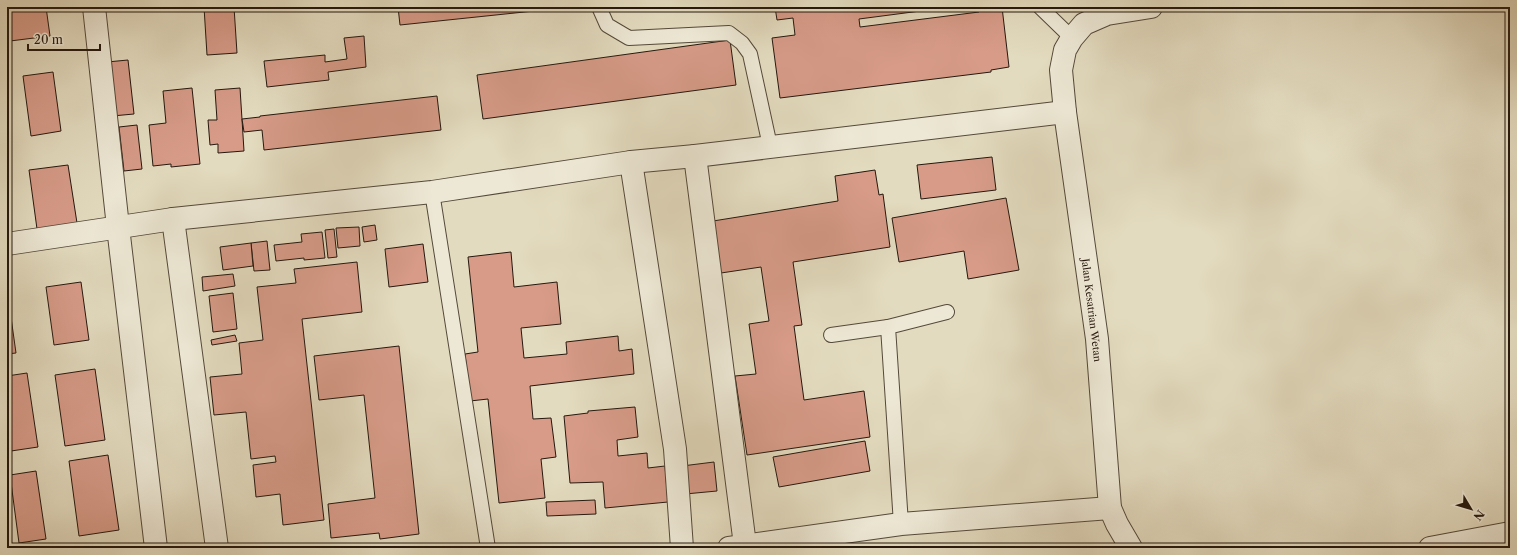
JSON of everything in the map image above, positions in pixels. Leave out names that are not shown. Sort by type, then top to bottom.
[{"type":"street","points":[[94,7],[118,227],[156,548]]},
{"type":"street","name":"Jalan Kesatrian Wetan","points":[[1110,508],[1097,339],[1065,112],[1061,70],[1065,50],[1072,38],[1084,24],[1107,14],[1151,7]]},
{"type":"street","points":[[7,244],[173,219],[432,192],[631,162],[695,156],[1065,112]]},
{"type":"street","points":[[695,156],[737,546],[901,524],[1110,508],[1117,524],[1131,548]]},
{"type":"street","points":[[631,162],[674,450],[682,548]]},
{"type":"street","points":[[173,219],[217,548]]},
{"type":"street","points":[[1430,548],[1510,533]]},
{"type":"lane","points":[[599,7],[607,25],[629,38],[729,33],[738,40],[750,54],[770,146]]},
{"type":"lane","points":[[1040,7],[1072,38]]},
{"type":"lane","points":[[432,192],[488,548]]},
{"type":"lane","points":[[831,335],[888,327],[947,312]]},
{"type":"lane","points":[[888,327],[901,524]]},
{"type":"building","points":[[7,7],[46,7],[50,36],[10,41]]},
{"type":"building","points":[[204,7],[234,7],[237,53],[207,55]]},
{"type":"building","points":[[398,7],[553,7],[553,9],[400,25]]},
{"type":"building","points":[[775,7],[951,7],[859,19],[860,27],[979,12],[978,7],[1002,7],[1009,67],[991,70],[991,72],[780,98],[772,38],[795,35],[793,18],[777,20]]},
{"type":"building","points":[[364,36],[366,67],[328,72],[329,80],[267,87],[264,61],[325,55],[325,62],[347,59],[344,38]]},
{"type":"building","points":[[730,40],[736,85],[483,119],[477,75]]},
{"type":"building","points":[[128,60],[134,114],[112,116],[107,62]]},
{"type":"building","points":[[53,72],[61,131],[31,136],[23,76]]},
{"type":"building","points":[[192,88],[200,164],[171,167],[171,164],[153,166],[149,125],[166,123],[163,91]]},
{"type":"building","points":[[240,88],[244,151],[218,153],[218,144],[210,145],[208,120],[217,120],[215,90]]},
{"type":"building","points":[[437,96],[441,130],[264,150],[262,130],[244,132],[242,119],[260,116]]},
{"type":"building","points":[[137,125],[142,169],[124,171],[119,127]]},
{"type":"building","points":[[992,157],[996,190],[921,199],[917,165]]},
{"type":"building","points":[[68,165],[77,223],[37,229],[29,170]]},
{"type":"building","points":[[875,170],[879,195],[883,194],[890,247],[793,262],[802,325],[794,326],[804,400],[864,391],[870,437],[747,455],[735,376],[756,374],[749,324],[769,321],[761,267],[721,273],[713,221],[838,201],[835,176]]},
{"type":"building","points":[[1006,198],[1019,270],[968,279],[964,251],[899,262],[892,218]]},
{"type":"building","points":[[7,208],[10,230],[7,230]]},
{"type":"building","points":[[375,225],[377,240],[364,242],[362,227]]},
{"type":"building","points":[[359,227],[360,246],[338,248],[336,228]]},
{"type":"building","points":[[334,229],[337,257],[328,258],[325,230]]},
{"type":"building","points":[[322,232],[325,258],[304,260],[304,258],[276,261],[274,245],[302,242],[301,234]]},
{"type":"building","points":[[267,241],[270,270],[254,271],[251,243]]},
{"type":"building","points":[[251,243],[253,266],[223,270],[220,247]]},
{"type":"building","points":[[423,244],[428,282],[389,287],[385,249]]},
{"type":"building","points":[[511,252],[514,287],[557,282],[561,324],[521,328],[524,358],[567,354],[566,342],[618,336],[619,351],[632,349],[634,374],[530,386],[533,419],[551,418],[556,457],[541,459],[545,498],[499,503],[488,399],[470,401],[465,354],[478,352],[468,257]]},
{"type":"building","points":[[357,262],[362,312],[302,319],[324,520],[283,525],[280,494],[256,497],[253,465],[276,462],[275,456],[251,459],[246,412],[214,415],[210,377],[242,374],[239,343],[263,340],[257,287],[296,283],[294,269]]},
{"type":"building","points":[[233,274],[235,286],[203,291],[202,277]]},
{"type":"building","points":[[81,282],[89,340],[54,345],[46,287]]},
{"type":"building","points":[[7,289],[16,353],[7,354]]},
{"type":"building","points":[[233,293],[237,329],[213,332],[209,296]]},
{"type":"building","points":[[235,335],[237,341],[212,345],[211,340]]},
{"type":"building","points":[[399,346],[419,534],[380,539],[379,533],[331,538],[328,504],[375,498],[364,395],[319,400],[314,356]]},
{"type":"building","points":[[95,369],[105,440],[65,446],[55,375]]},
{"type":"building","points":[[27,373],[38,447],[11,451],[7,425],[7,376]]},
{"type":"building","points":[[635,407],[638,437],[617,440],[618,456],[647,453],[648,468],[665,466],[668,502],[605,508],[603,482],[570,483],[564,416],[588,413],[588,411]]},
{"type":"building","points":[[865,441],[870,471],[779,487],[773,457]]},
{"type":"building","points":[[108,455],[119,530],[79,536],[69,461]]},
{"type":"building","points":[[714,462],[717,491],[685,494],[682,466]]},
{"type":"building","points":[[36,471],[46,539],[19,543],[10,475]]},
{"type":"building","points":[[595,500],[596,514],[547,516],[546,502]]}]
